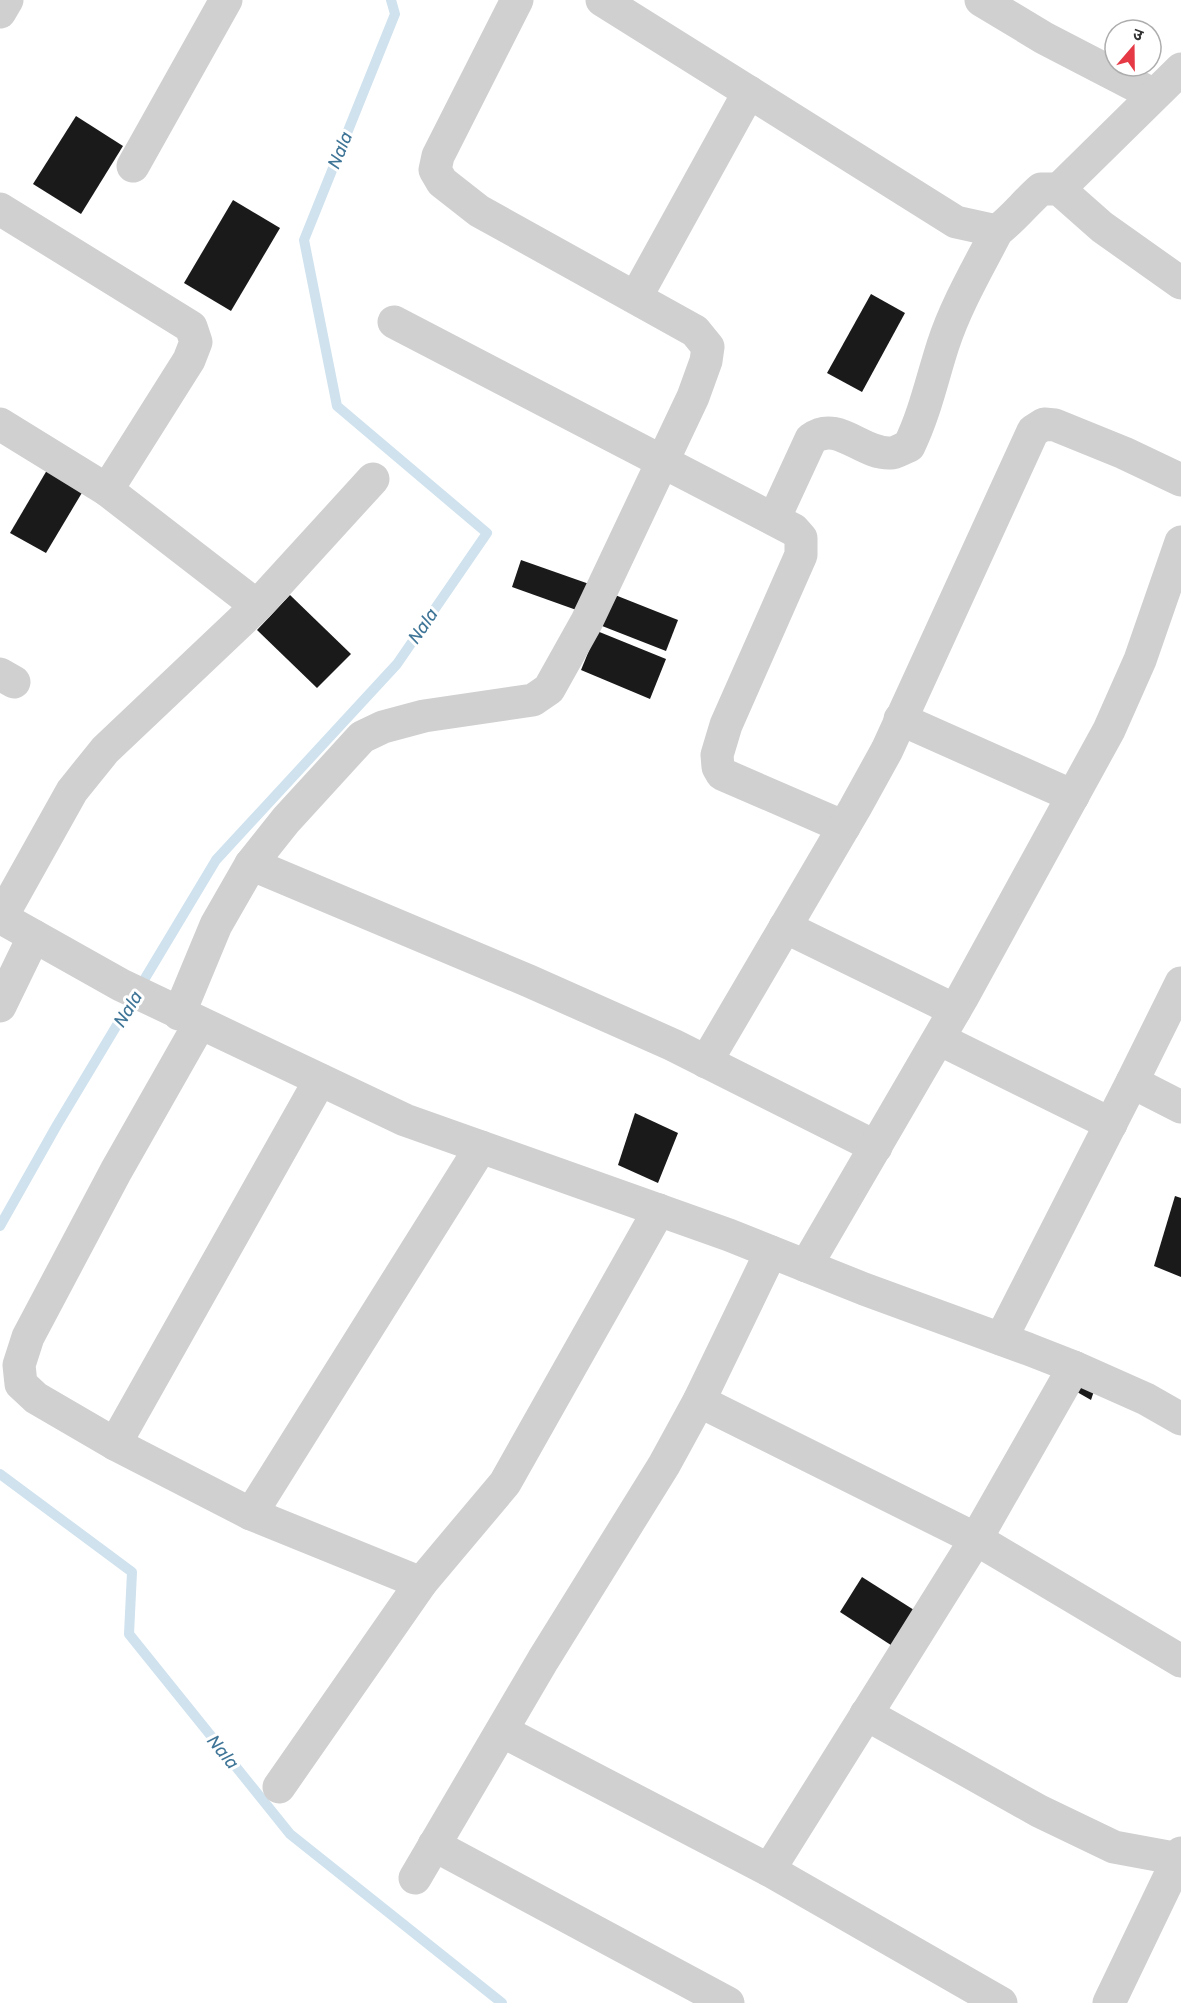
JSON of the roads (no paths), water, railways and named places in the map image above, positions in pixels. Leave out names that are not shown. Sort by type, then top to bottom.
[{"type":"street","points":[[0,12],[7,0]]},
{"type":"street","points":[[133,166],[226,0]]},
{"type":"street","points":[[421,1583],[251,1514],[116,1444],[36,1398],[21,1384],[19,1365],[28,1337],[116,1171],[216,925],[251,864],[286,820],[362,737],[424,716],[533,700],[549,689],[587,621],[693,397],[706,361],[708,347],[694,331],[478,211],[442,182],[435,170],[438,156],[517,0]]},
{"type":"street","points":[[602,0],[956,222],[997,231]]},
{"type":"street","points":[[981,0],[1044,38],[1154,95]]},
{"type":"street","points":[[1059,189],[1181,69]]},
{"type":"street","points":[[636,297],[749,92]]},
{"type":"street","points":[[774,519],[811,439],[819,433],[831,432],[871,449],[891,453],[909,446],[920,423],[943,344],[971,281],[997,231],[1016,216],[1041,189],[1059,189],[1102,227],[1181,283]]},
{"type":"street","points":[[0,209],[191,327],[196,342],[189,360],[107,490]]},
{"type":"street","points":[[394,322],[794,530],[801,538],[801,555],[726,725],[717,755],[718,767],[722,774],[844,827]]},
{"type":"street","points":[[0,424],[107,490],[257,606]]},
{"type":"street","points":[[706,1062],[887,750],[1033,431],[1044,424],[1055,425],[1124,453],[1181,480]]},
{"type":"street","points":[[373,479],[257,606],[105,750],[72,791],[1,917],[121,985],[405,1120],[659,1210],[1074,1367],[1146,1399],[1181,1419]]},
{"type":"street","points":[[806,1266],[939,1039],[1109,730],[1140,660],[1181,542]]},
{"type":"street","points":[[900,720],[1073,796]]},
{"type":"street","points":[[251,864],[529,981],[706,1062],[876,1147]]},
{"type":"street","points":[[785,927],[955,1010]]},
{"type":"street","points":[[0,1006],[34,936]]},
{"type":"street","points":[[1001,1339],[1181,983]]},
{"type":"street","points":[[939,1039],[1111,1124]]},
{"type":"street","points":[[116,1444],[320,1080]]},
{"type":"street","points":[[1132,1082],[1181,1107]]},
{"type":"street","points":[[251,1514],[481,1147]]},
{"type":"street","points":[[279,1787],[421,1583],[505,1483],[659,1210]]},
{"type":"street","points":[[415,1878],[543,1660],[664,1465],[699,1401],[771,1252]]},
{"type":"street","points":[[769,1870],[976,1539],[1074,1367]]},
{"type":"street","points":[[699,1401],[976,1539],[1181,1661]]},
{"type":"street","points":[[866,1714],[1039,1811],[1114,1847],[1180,1856],[1109,2003]]},
{"type":"street","points":[[502,1731],[769,1870],[1001,2003]]},
{"type":"street","points":[[434,1845],[728,2003]]},
{"type":"waterway","name":"Nala","points":[[0,1226],[57,1125],[216,860],[397,664],[487,533],[337,406],[304,240],[395,14],[391,0]]},
{"type":"waterway","name":"Nala","points":[[0,1474],[132,1572],[129,1634],[290,1834],[502,2003]]}]
